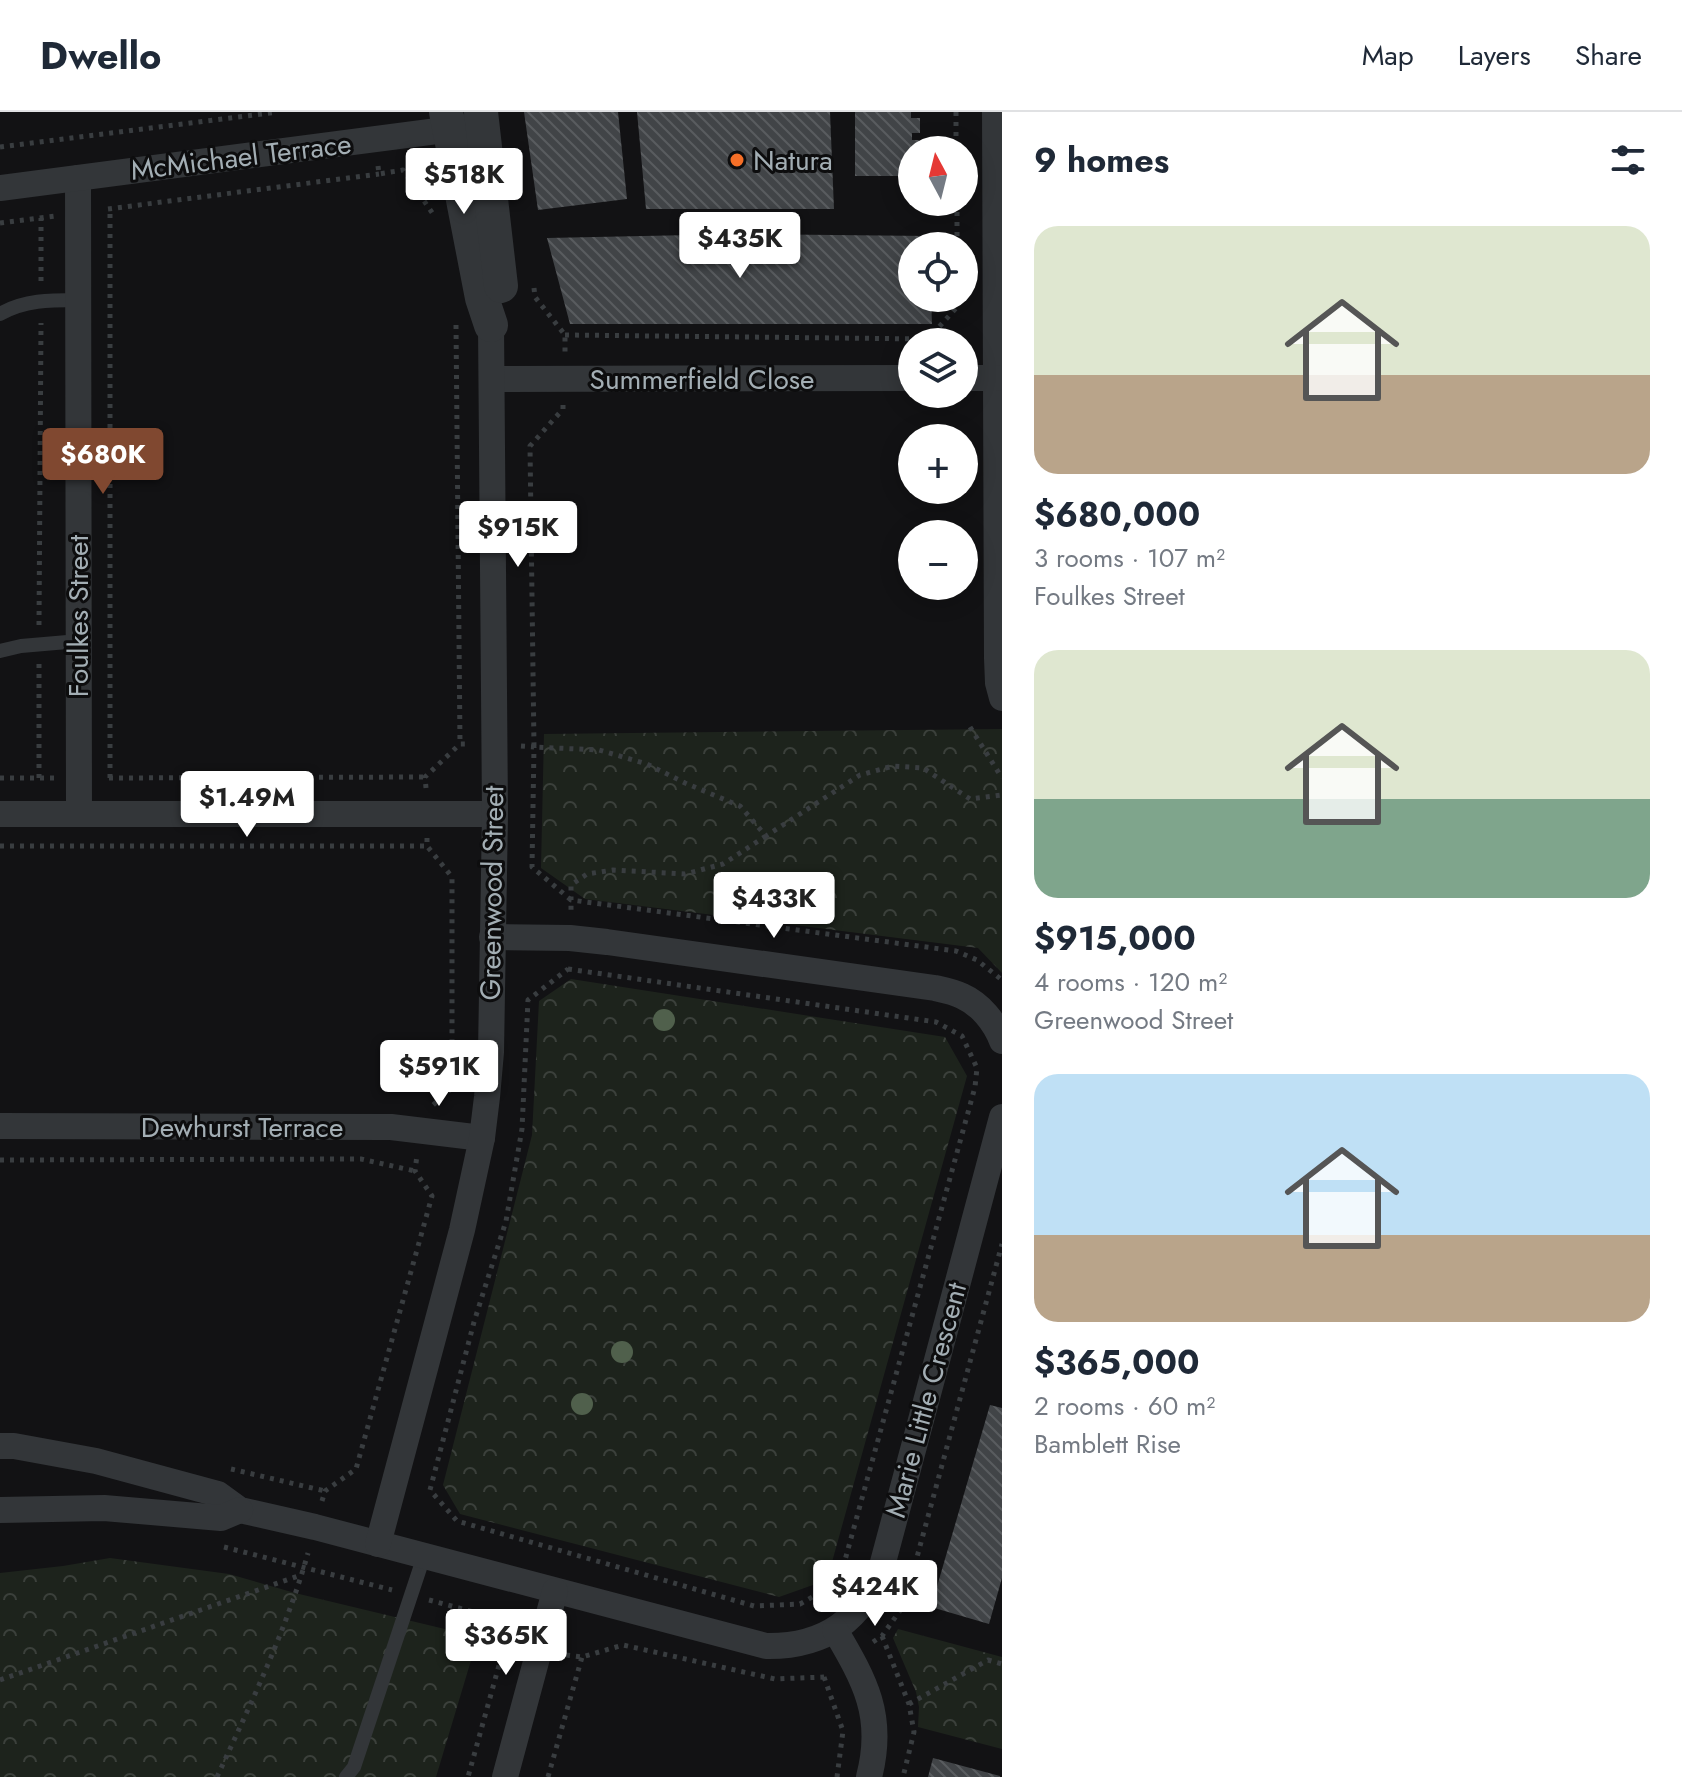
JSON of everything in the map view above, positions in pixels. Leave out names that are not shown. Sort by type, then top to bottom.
[{"type":"street","points":[[995,112],[997,658],[1002,698]]},
{"type":"street","name":"McMichael Terrace","points":[[0,188],[375,139],[447,121],[482,118]]},
{"type":"street","name":"Greenwood Street","points":[[482,118],[502,296],[491,325]]},
{"type":"street","name":"Greenwood Street","points":[[378,1544],[462,1230],[482,1138],[491,1052],[495,814],[491,325],[482,298],[447,121]]},
{"type":"street","name":"Foulkes Street","points":[[78,178],[79,814]]},
{"type":"street","name":"Summerfield Close","points":[[492,379],[898,378]]},
{"type":"street","points":[[978,378],[996,378]]},
{"type":"street","points":[[0,814],[495,814]]},
{"type":"street","points":[[492,937],[570,938],[935,988],[964,996],[988,1016],[1001,1032]]},
{"type":"street","name":"Marie Little Crescent","points":[[240,1510],[766,1646],[784,1646],[818,1638],[835,1630],[858,1610],[882,1566],[1002,1117]]},
{"type":"street","name":"Dewhurst Terrace","points":[[0,1126],[391,1127],[482,1138]]},
{"type":"street","points":[[0,1446],[96,1461],[218,1494],[240,1510]]},
{"type":"street","points":[[0,1510],[104,1508],[221,1518],[240,1510]]},
{"type":"street","points":[[505,1777],[555,1591]]},
{"type":"street","points":[[835,1630],[871,1700],[876,1735],[869,1777]]},
{"type":"lane","points":[[0,314],[22,304],[78,300]]},
{"type":"lane","points":[[0,651],[39,643],[79,641]]},
{"type":"lane","points":[[346,1777],[354,1767],[424,1556]]},
{"type":"path","points":[[0,147],[277,112]]},
{"type":"path","points":[[956,112],[956,136]]},
{"type":"path","points":[[375,139],[379,174]]},
{"type":"path","points":[[0,223],[403,170],[438,221]]},
{"type":"path","points":[[110,209],[110,778]]},
{"type":"path","points":[[39,778],[41,218]]},
{"type":"path","points":[[533,283],[535,297],[565,335],[563,409],[530,446],[534,747],[532,867],[571,900],[956,951],[977,960],[1002,980]]},
{"type":"path","points":[[565,335],[928,339],[953,312]]},
{"type":"path","points":[[456,323],[460,744]]},
{"type":"path","points":[[970,727],[1002,778]]},
{"type":"path","points":[[0,778],[425,777],[460,744],[599,750],[647,764],[740,806],[766,836]]},
{"type":"path","points":[[568,969],[936,1022],[962,1036],[977,1068],[971,1102],[839,1582],[800,1604],[754,1606],[457,1521],[430,1490],[474,1322],[506,1221],[522,1129],[528,1000],[568,969],[571,885],[587,874],[613,870],[685,874],[723,864],[860,775],[893,766],[923,768],[970,799],[1002,795]]},
{"type":"path","points":[[217,1777],[265,1673],[295,1597],[325,1491],[356,1469],[432,1196],[415,1171],[421,1116],[452,1088],[452,877],[427,846],[425,777]]},
{"type":"path","points":[[0,846],[427,846]]},
{"type":"path","points":[[0,1160],[361,1159],[415,1171]]},
{"type":"path","points":[[548,1777],[582,1657],[623,1645],[775,1679],[824,1677],[882,1636],[904,1605],[1002,1244]]},
{"type":"path","points":[[218,1545],[511,1622],[468,1777]]},
{"type":"path","points":[[0,1680],[301,1575]]},
{"type":"path","points":[[882,1636],[909,1704],[914,1732],[903,1777]]},
{"type":"path","points":[[909,1704],[988,1660],[1002,1664]]},
{"type":"path","points":[[824,1677],[843,1731],[837,1777]]},
{"type":"green space","points":[[1002,729],[1002,973],[978,948],[585,899],[541,868],[544,734]]},
{"type":"green space","points":[[571,979],[945,1037],[967,1076],[827,1580],[779,1597],[460,1514],[443,1485],[532,1135],[539,1001]]},
{"type":"green space","points":[[110,1558],[229,1574],[478,1637],[436,1777],[0,1777],[0,1573]]},
{"type":"green space","points":[[898,1629],[1002,1657],[1002,1749],[918,1727],[916,1692],[893,1638]]},
{"type":"building","points":[[524,112],[618,112],[627,199],[538,210]]},
{"type":"building","name":"Natura","points":[[637,112],[830,112],[834,209],[646,209]]},
{"type":"building","points":[[855,112],[911,112],[911,118],[920,118],[920,133],[898,136],[898,176],[855,176]]},
{"type":"building","points":[[739,234],[898,236],[898,312],[932,312],[932,324],[570,324],[547,238]]},
{"type":"building","points":[[990,1405],[1002,1408],[1002,1578],[989,1624],[931,1607]]},
{"type":"building","points":[[933,1758],[1000,1776],[1000,1777],[928,1777]]},
{"type":"place","name":"Natura","points":[[737,160]]}]
